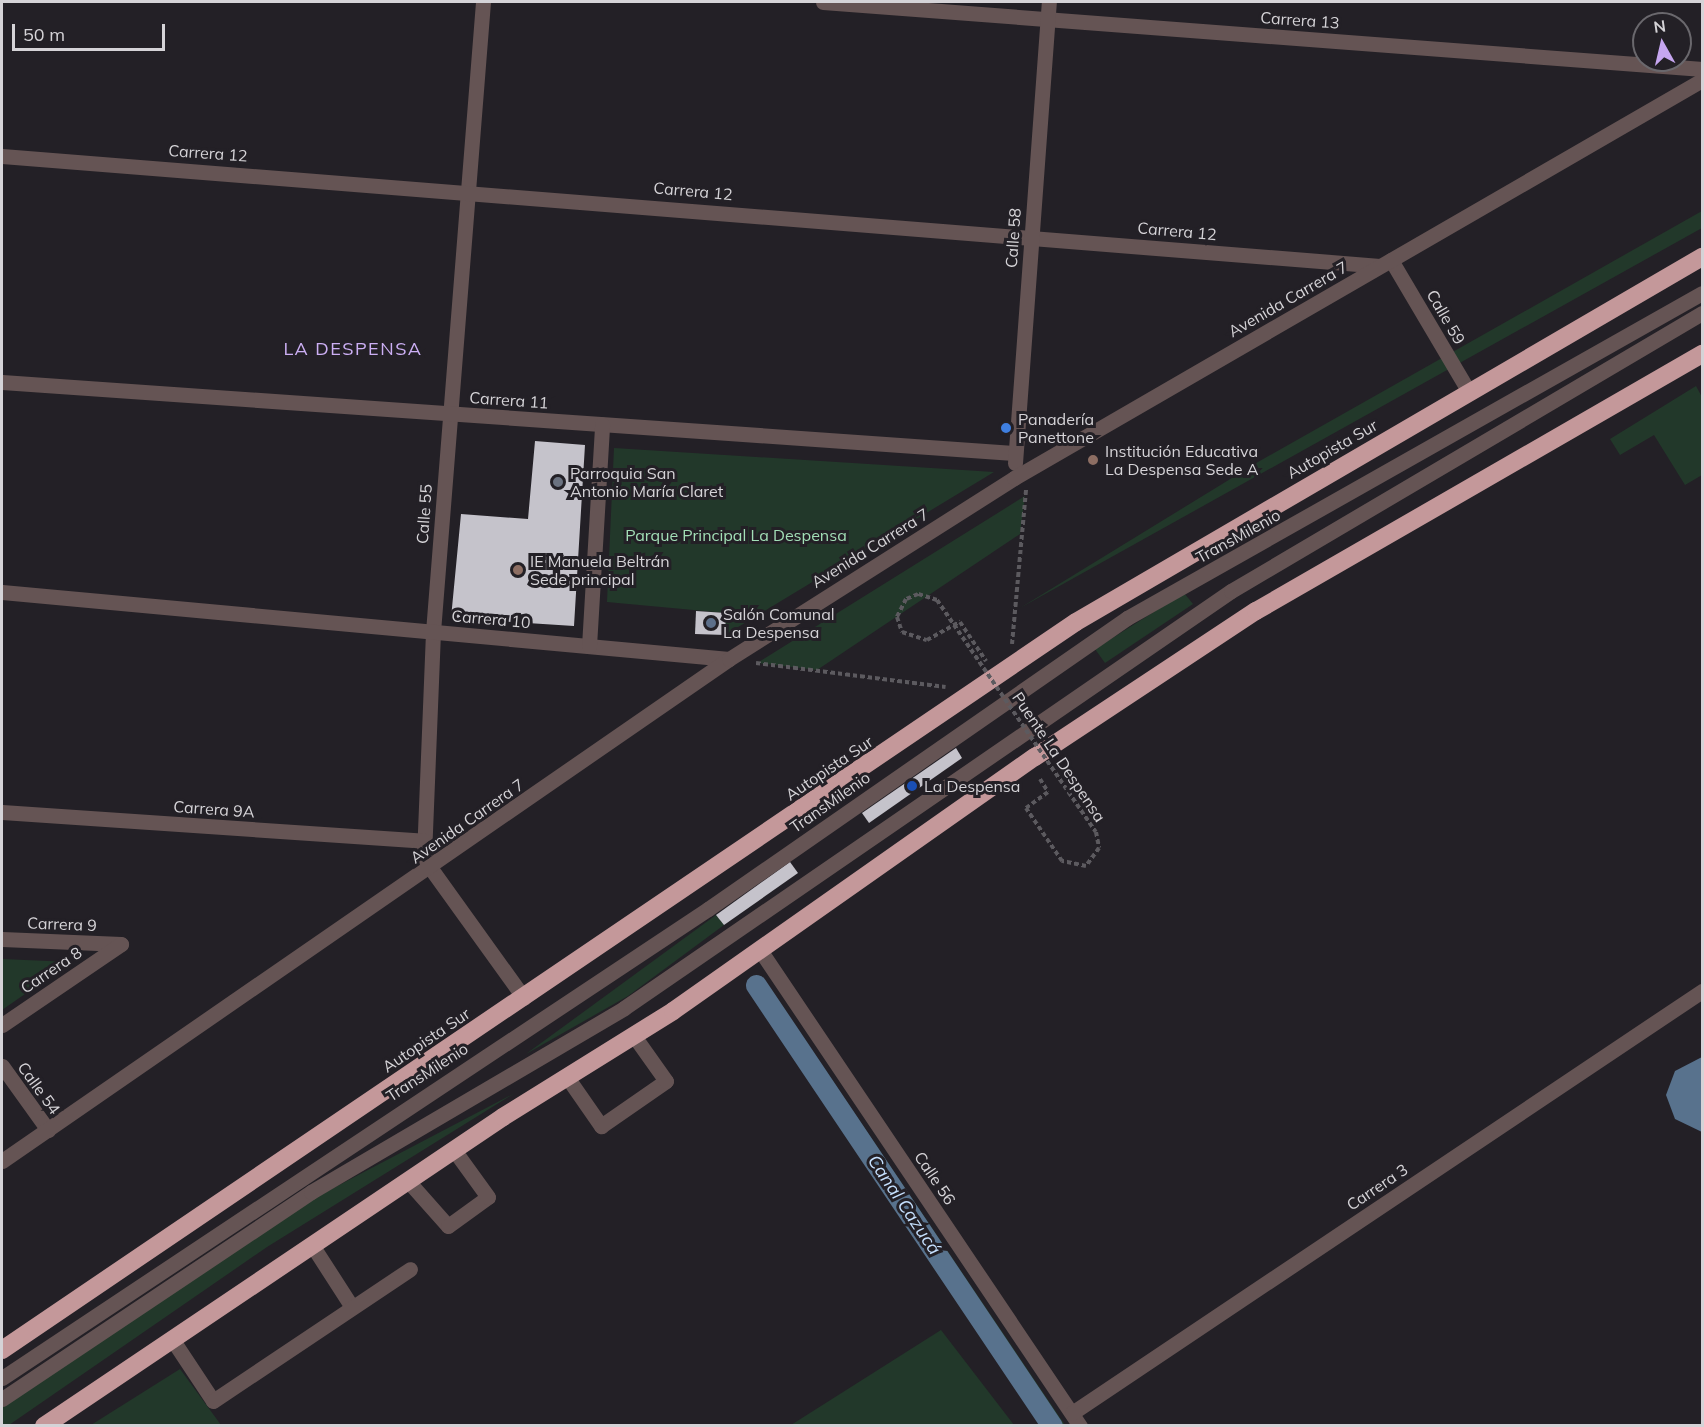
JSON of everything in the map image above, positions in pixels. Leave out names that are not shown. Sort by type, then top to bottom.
[{"type":"highway","name":"Autopista Sur","points":[[2,1350],[1121,594],[1702,257]]},
{"type":"highway","points":[[44,1425],[454,1149],[634,1035],[760,950],[1035,757],[1257,611],[1702,354]]},
{"type":"street","name":"Calle 55","points":[[483,2],[433,632],[424,859],[524,998]]},
{"type":"street","name":"Carrera 13","points":[[824,2],[1702,69]]},
{"type":"street","name":"Calle 58","points":[[1019,486],[1014,453],[1049,2]]},
{"type":"street","name":"Avenida Carrera 7","points":[[2,1161],[431,869],[729,659],[1386,263],[1702,80]]},
{"type":"street","name":"Carrera 12","points":[[2,156],[468,190],[1031,237],[1386,263]]},
{"type":"street","name":"Calle 59","points":[[1386,263],[1469,392]]},
{"type":"street","name":"TransMilenio","points":[[2,1378],[708,909],[1127,618],[1702,293]]},
{"type":"street","points":[[2,1399],[311,1192],[624,1008],[1231,591],[1702,313]]},
{"type":"street","name":"Carrera 11","points":[[2,382],[1014,453]]},
{"type":"street","points":[[589,646],[602,424]]},
{"type":"street","name":"Carrera 10","points":[[2,592],[729,659]]},
{"type":"street","name":"Carrera 9A","points":[[2,812],[424,841]]},
{"type":"street","name":"Carrera 9","points":[[2,939],[121,944]]},
{"type":"street","name":"Carrera 8","points":[[2,1025],[121,944]]},
{"type":"street","name":"Calle 56","points":[[760,950],[1076,1419]]},
{"type":"street","name":"Carrera 3","points":[[1076,1419],[1702,991]]},
{"type":"street","points":[[567,1077],[602,1126],[666,1081],[634,1035]]},
{"type":"street","name":"Calle 54","points":[[2,1066],[48,1130]]},
{"type":"street","points":[[408,1180],[448,1226],[488,1197],[454,1149]]},
{"type":"street","points":[[312,1245],[352,1307]]},
{"type":"street","points":[[172,1339],[213,1401],[410,1269]]},
{"type":"path","points":[[1019,486],[1032,476]]},
{"type":"path","points":[[1003,673],[1019,486],[1032,476]]},
{"type":"path","name":"Puente La Despensa","points":[[1003,673],[960,622],[951,628],[933,638],[916,640],[902,632],[898,611],[918,594],[937,600],[944,610],[950,619],[957,629],[969,648],[1096,832],[1099,848],[1086,866],[1062,861],[1026,808],[1048,792],[1040,779]]},
{"type":"path","points":[[729,659],[976,691]]},
{"type":"green space","points":[[1702,211],[1702,228],[1020,608],[1258,462]]},
{"type":"green space","points":[[1696,386],[1702,397],[1702,475],[1685,485],[1654,435],[1620,455],[1610,439]]},
{"type":"green space","name":"Parque Principal La Despensa","points":[[614,448],[994,472],[725,635],[726,613],[607,602]]},
{"type":"green space","points":[[1025,496],[1020,534],[817,670],[757,663]]},
{"type":"green space","points":[[1184,593],[1193,604],[1105,663],[1095,649]]},
{"type":"green space","points":[[716,915],[724,925],[628,996],[526,1054]]},
{"type":"green space","points":[[2,959],[71,962],[2,1010]]},
{"type":"green space","points":[[764,979],[1065,1425],[1042,1425],[748,989]]},
{"type":"green space","points":[[515,1093],[267,1247],[9,1425],[2,1426],[2,1407],[303,1204]]},
{"type":"green space","points":[[941,1330],[1014,1425],[791,1425]]},
{"type":"green space","points":[[180,1369],[221,1425],[91,1425]]},
{"type":"water","points":[[1702,1057],[1702,1132],[1675,1119],[1666,1095],[1675,1071]]},
{"type":"building","name":"IE Manuela Beltrán Sede principal","points":[[535,441],[585,445],[574,626],[451,618],[461,514],[528,519]]},
{"type":"building","name":"Salón Comunal La Despensa","points":[[696,611],[726,613],[725,635],[695,634]]},
{"type":"building","name":"La Despensa","points":[[956,748],[962,758],[869,823],[862,813]]},
{"type":"building","points":[[790,862],[798,873],[724,925],[716,915]]},
{"type":"waterway","name":"Canal Cazucá","points":[[756,985],[1052,1426]]},
{"type":"place","name":"Panadería Panettone","points":[[1006,428]]},
{"type":"place","name":"Institución Educativa La Despensa Sede A","points":[[1093,460]]},
{"type":"place","name":"Parroquia San Antonio María Claret","points":[[558,482]]},
{"type":"place","name":"IE Manuela Beltrán Sede principal","points":[[518,570]]},
{"type":"place","name":"Salón Comunal La Despensa","points":[[711,623]]},
{"type":"place","name":"La Despensa","points":[[912,786]]},
{"type":"district","name":"LA DESPENSA","points":[[353,349]]}]
